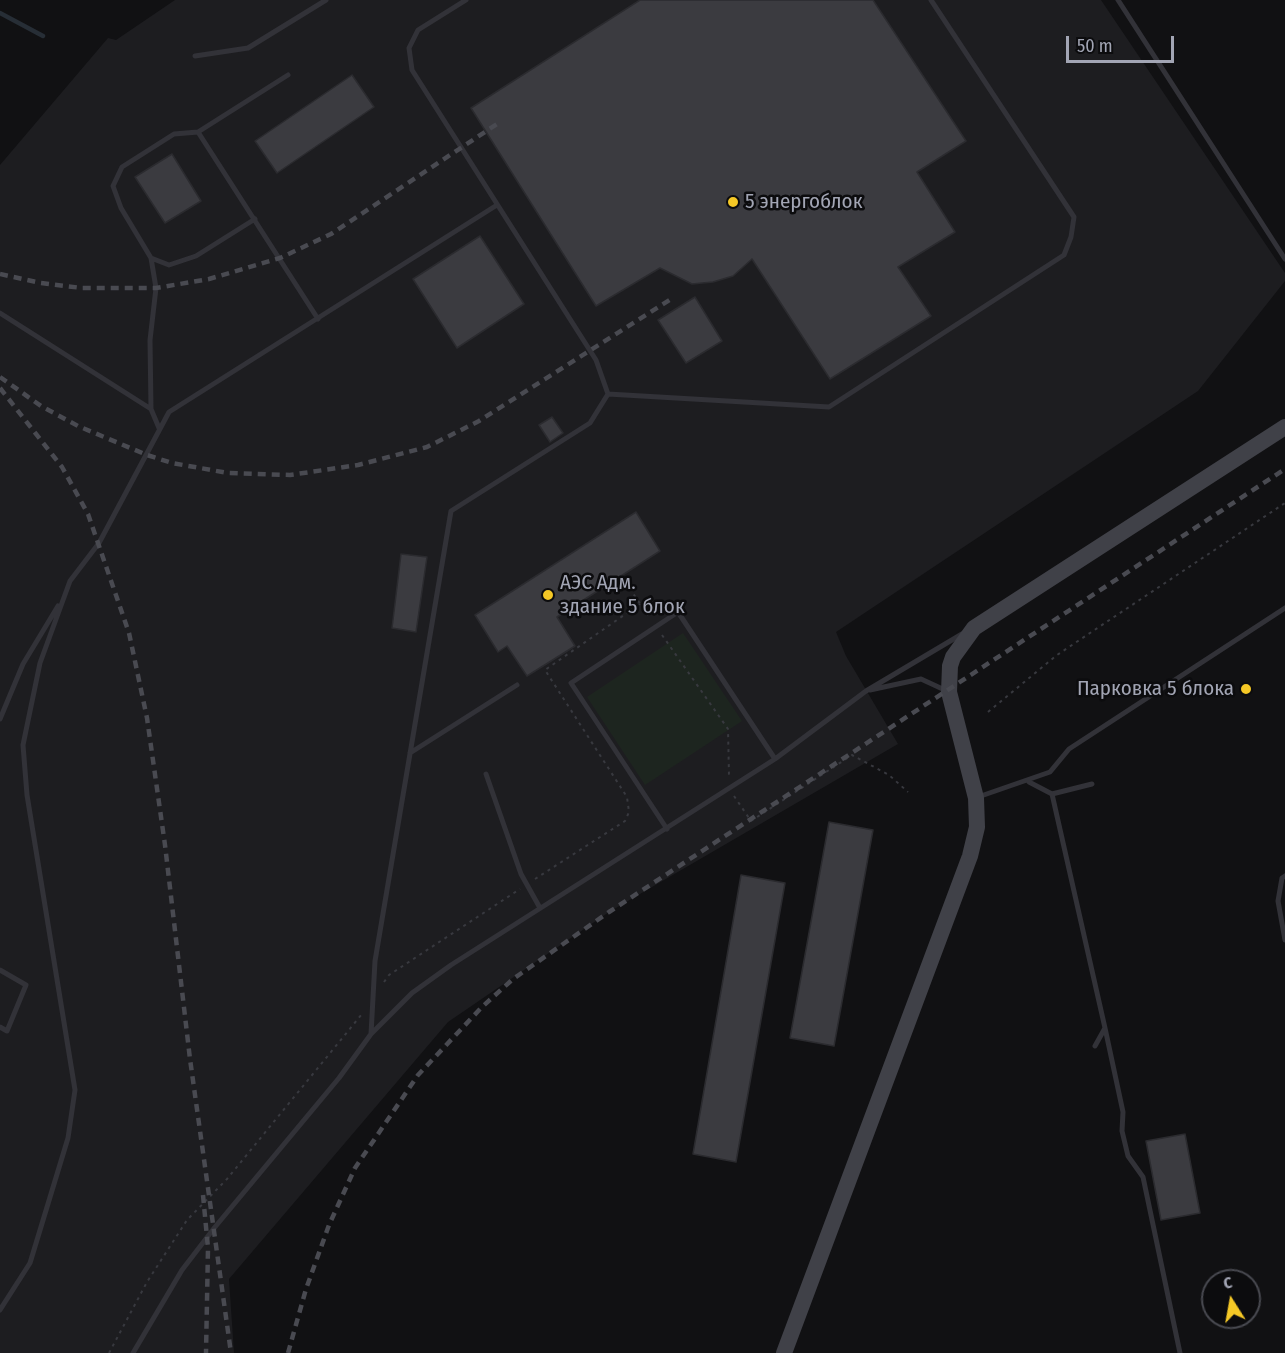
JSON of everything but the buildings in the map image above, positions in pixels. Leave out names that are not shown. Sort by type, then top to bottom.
[{"type":"main road","points":[[784,1353],[970,856],[977,827],[976,798],[949,692],[950,666],[953,657],[974,627],[1285,427]]},
{"type":"lane","points":[[195,56],[248,48],[326,0]]},
{"type":"lane","points":[[466,0],[418,30],[409,48],[412,70],[596,360],[608,394]]},
{"type":"lane","points":[[608,394],[829,407],[1064,255],[1071,237],[1074,217],[931,0]]},
{"type":"lane","points":[[1118,0],[1285,259]]},
{"type":"lane","points":[[159,428],[151,409],[150,340],[156,288],[151,258],[121,208],[113,186],[122,167],[174,134],[198,132],[288,75]]},
{"type":"lane","points":[[198,132],[318,319]]},
{"type":"lane","points":[[0,1310],[30,1263],[68,1138],[75,1090],[27,795],[23,745],[40,663],[70,581],[104,533],[169,412],[497,205]]},
{"type":"lane","points":[[151,258],[169,265],[196,256],[255,219]]},
{"type":"lane","points":[[0,313],[151,409]]},
{"type":"lane","points":[[371,1034],[375,962],[451,511],[590,423],[608,394]]},
{"type":"lane","points":[[0,719],[22,664],[64,597]]},
{"type":"lane","points":[[976,798],[1029,782],[1050,772],[1069,749],[1285,608]]},
{"type":"lane","points":[[667,829],[571,682],[656,626],[678,612],[775,759]]},
{"type":"lane","points":[[133,1353],[182,1270],[236,1200],[339,1078],[371,1034],[412,993],[540,908],[775,759],[866,691],[974,627]]},
{"type":"lane","points":[[866,691],[921,679],[949,692]]},
{"type":"lane","points":[[410,753],[517,685]]},
{"type":"lane","points":[[486,774],[526,884],[540,908]]},
{"type":"lane","points":[[1029,782],[1052,794],[1092,784]]},
{"type":"lane","points":[[1052,794],[1117,1081],[1123,1112],[1122,1131],[1128,1156],[1143,1177],[1180,1353]]},
{"type":"lane","points":[[1285,876],[1282,878],[1278,901],[1285,940]]},
{"type":"lane","points":[[0,970],[26,986],[7,1031],[0,1027]]},
{"type":"lane","points":[[1095,1046],[1105,1028]]},
{"type":"path","points":[[988,712],[1057,655],[1285,503]]},
{"type":"path","points":[[621,576],[728,729]]},
{"type":"path","points":[[109,1353],[147,1282],[187,1220],[227,1179],[373,999],[389,975],[625,821],[629,812],[627,797],[545,670],[640,604]]},
{"type":"path","points":[[751,821],[852,755],[889,775],[908,792]]},
{"type":"shaded area","points":[[175,0],[1101,0],[1285,273],[1285,281],[1198,391],[836,632],[846,656],[898,744],[609,912],[448,1022],[229,1279],[234,1353],[0,1353],[0,165],[108,38],[116,40]]},
{"type":"shaded area","points":[[683,633],[742,721],[645,785],[587,697]]},
{"type":"waterway","points":[[0,13],[43,36]]},
{"type":"railway","points":[[0,274],[41,283],[82,288],[156,288],[209,279],[280,258],[331,234],[500,122]]},
{"type":"railway","points":[[0,377],[41,406],[78,426],[147,455],[172,463],[228,473],[290,475],[358,465],[427,447],[479,421],[671,299]]},
{"type":"railway","points":[[0,388],[62,467],[88,514],[129,633],[147,718],[165,845],[190,1059],[231,1353]]},
{"type":"railway","points":[[288,1353],[306,1289],[329,1225],[355,1168],[418,1075],[482,1007],[513,979],[609,912],[1285,469]]},
{"type":"railway","points":[[203,1195],[208,1248],[206,1353]]},
{"type":"place","name":"5 энергоблок","points":[[733,202]]},
{"type":"place","name":"АЭС Адм. здание 5 блок","points":[[548,595]]},
{"type":"place","name":"Парковка 5 блока","points":[[1246,689]]}]
